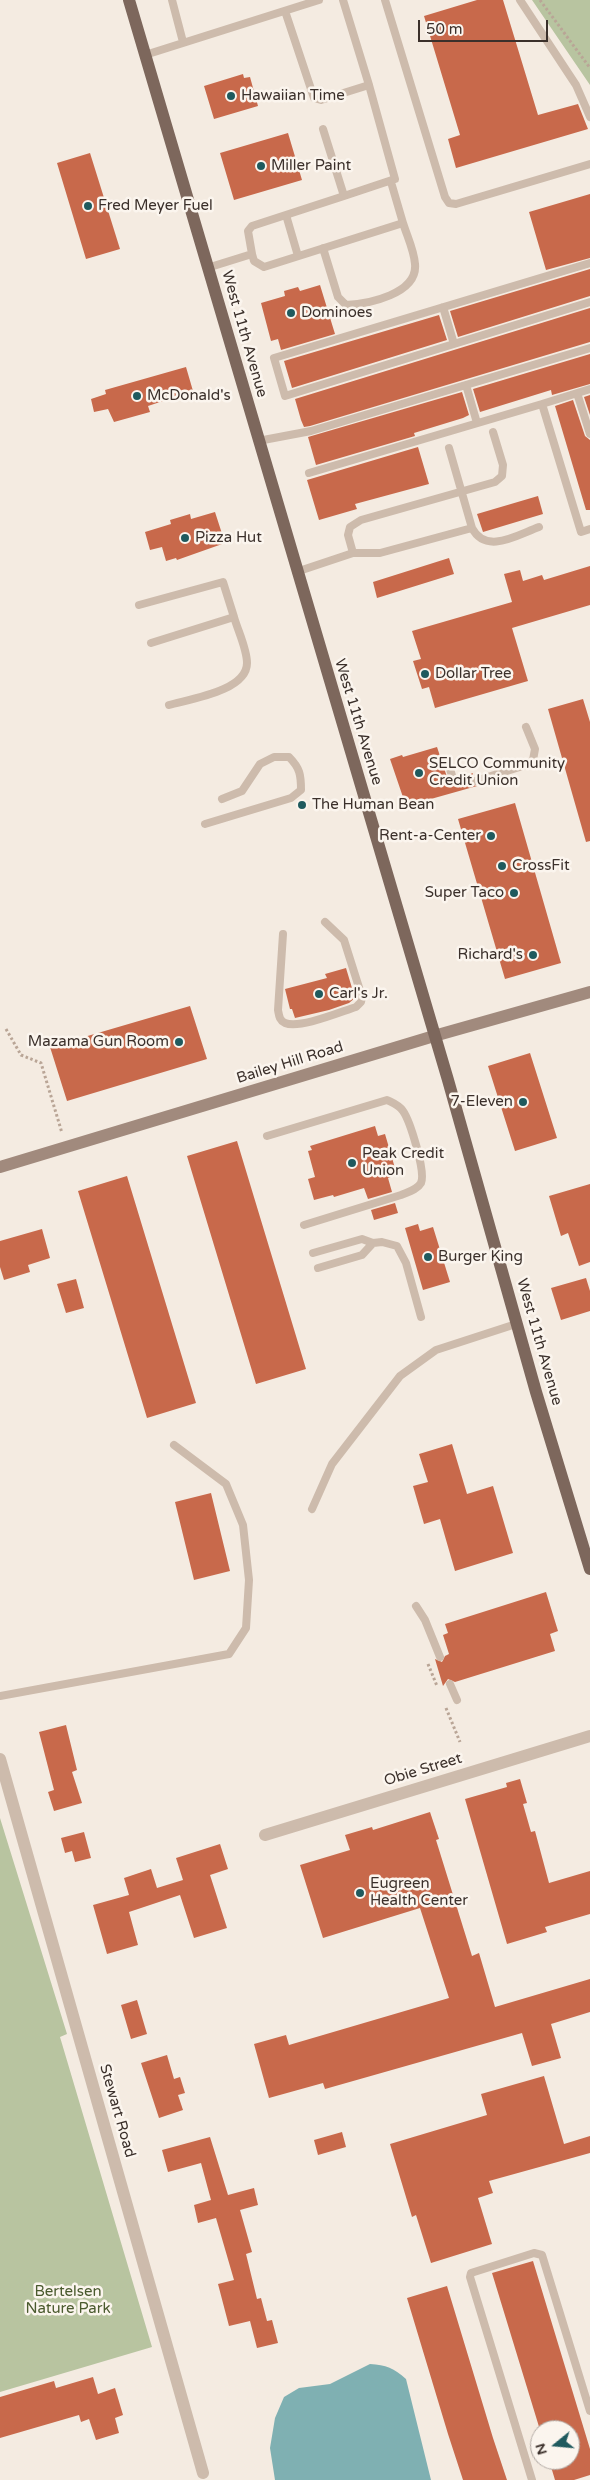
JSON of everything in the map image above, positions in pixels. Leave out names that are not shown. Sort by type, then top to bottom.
[{"type":"main road","name":"West 11th Avenue","points":[[129,0],[434,1036],[516,1324],[590,1569]]},
{"type":"street","name":"Bailey Hill Road","points":[[0,1167],[434,1036],[590,992]]},
{"type":"street","name":"Obie Street","points":[[266,1835],[590,1736]]},
{"type":"street","name":"Stewart Road","points":[[0,1759],[203,2473]]},
{"type":"lane","points":[[172,0],[183,42]]},
{"type":"lane","points":[[145,55],[319,0]]},
{"type":"lane","points":[[343,0],[395,172],[395,179],[391,182],[252,226],[248,231],[254,262],[264,267],[403,223]]},
{"type":"lane","points":[[385,0],[445,197],[449,203],[456,204],[590,164]]},
{"type":"lane","points":[[520,0],[576,85],[590,117]]},
{"type":"lane","points":[[285,11],[314,98],[321,100],[369,85]]},
{"type":"lane","points":[[323,129],[344,196]]},
{"type":"lane","points":[[323,248],[338,297],[346,305],[357,305],[395,293],[405,287],[413,276],[415,264],[391,182]]},
{"type":"lane","points":[[286,215],[298,256]]},
{"type":"lane","points":[[207,268],[252,254]]},
{"type":"lane","points":[[590,263],[274,358],[285,396],[590,302]]},
{"type":"lane","points":[[443,307],[454,344]]},
{"type":"lane","points":[[258,440],[311,431],[590,348]]},
{"type":"lane","points":[[466,385],[477,423]]},
{"type":"lane","points":[[309,473],[590,389]]},
{"type":"lane","points":[[577,393],[590,434]]},
{"type":"lane","points":[[542,404],[581,532],[590,529]]},
{"type":"lane","points":[[353,553],[348,535],[350,527],[361,520],[495,482],[502,476],[503,465],[492,432]]},
{"type":"lane","points":[[450,448],[472,528],[477,537],[486,542],[498,542],[539,528]]},
{"type":"lane","points":[[296,572],[353,553],[380,553],[472,528]]},
{"type":"lane","points":[[139,605],[223,582],[234,617],[247,663],[243,678],[232,686],[169,705]]},
{"type":"lane","points":[[151,643],[234,617]]},
{"type":"lane","points":[[475,781],[526,766],[533,760],[535,749],[526,727]]},
{"type":"lane","points":[[204,824],[292,798],[301,790],[301,776],[297,765],[289,757],[274,757],[260,764],[242,791],[222,799]]},
{"type":"lane","points":[[447,759],[453,779]]},
{"type":"lane","points":[[283,934],[279,1017],[285,1022],[300,1024],[356,1007],[361,1002],[362,997],[344,940],[325,922]]},
{"type":"lane","points":[[267,1136],[387,1100],[402,1109],[406,1117],[421,1165],[423,1175],[421,1184],[401,1195],[304,1225]]},
{"type":"lane","points":[[313,1253],[362,1239],[373,1243],[390,1243],[397,1246],[401,1252],[421,1317]]},
{"type":"lane","points":[[318,1268],[362,1255],[373,1243]]},
{"type":"lane","points":[[312,1509],[332,1464],[400,1376],[436,1350],[516,1324]]},
{"type":"lane","points":[[0,1696],[229,1654],[246,1628],[249,1580],[242,1525],[226,1484],[174,1445]]},
{"type":"lane","points":[[416,1606],[425,1620],[440,1657]]},
{"type":"lane","points":[[450,1684],[457,1700]]},
{"type":"lane","points":[[532,2480],[470,2277],[471,2273],[534,2253],[542,2255],[590,2411]]},
{"type":"path","points":[[540,0],[590,68]]},
{"type":"path","points":[[6,1029],[21,1055],[41,1063],[66,1148]]},
{"type":"path","points":[[424,1655],[439,1691]]},
{"type":"path","points":[[443,1700],[460,1742]]},
{"type":"green space","points":[[532,0],[590,0],[590,85]]},
{"type":"green space","name":"Bertelsen Nature Park","points":[[0,1818],[67,2034],[60,2037],[152,2347],[0,2392]]},
{"type":"water","points":[[370,2364],[390,2368],[406,2379],[431,2480],[275,2480],[270,2448],[275,2418],[284,2397],[299,2388],[330,2384]]},
{"type":"building","points":[[477,0],[503,0],[538,115],[578,104],[588,129],[456,168],[448,139],[460,135],[424,16]]},
{"type":"building","name":"Hawaiian Time","points":[[243,74],[244,78],[250,77],[258,106],[214,119],[204,86]]},
{"type":"building","name":"Miller Paint","points":[[288,133],[302,180],[234,200],[220,153]]},
{"type":"building","name":"Fred Meyer Fuel","points":[[90,153],[120,249],[86,259],[57,163]]},
{"type":"building","points":[[590,194],[590,258],[546,270],[529,212]]},
{"type":"building","points":[[590,269],[590,296],[458,337],[450,311]]},
{"type":"building","points":[[320,285],[335,334],[281,350],[278,339],[271,341],[261,303],[285,296],[284,291],[298,287],[300,291]]},
{"type":"building","points":[[590,308],[590,342],[310,426],[304,427],[301,420],[295,399]]},
{"type":"building","points":[[439,315],[447,340],[292,388],[284,361]]},
{"type":"building","points":[[590,354],[590,384],[552,395],[551,390],[480,412],[473,389]]},
{"type":"building","name":"McDonald's","points":[[186,367],[193,391],[148,406],[150,412],[114,422],[108,409],[94,412],[91,399],[106,394],[105,390]]},
{"type":"building","points":[[462,392],[469,415],[463,418],[414,433],[415,436],[316,465],[308,437]]},
{"type":"building","points":[[590,395],[590,415],[584,397]]},
{"type":"building","points":[[573,400],[585,436],[590,440],[590,510],[586,510],[555,406]]},
{"type":"building","points":[[418,447],[429,484],[355,504],[357,509],[319,520],[307,480]]},
{"type":"building","points":[[538,496],[543,514],[483,532],[477,514]]},
{"type":"building","name":"Pizza Hut","points":[[215,512],[225,543],[177,560],[176,558],[166,561],[162,547],[150,550],[145,532],[171,524],[170,520],[190,514],[191,519]]},
{"type":"building","points":[[449,558],[454,574],[377,598],[373,582]]},
{"type":"building","points":[[590,566],[590,605],[512,628],[528,681],[435,708],[429,687],[422,689],[413,661],[421,659],[412,631],[512,602],[504,574],[520,570],[523,581],[542,575],[544,580]]},
{"type":"building","points":[[583,699],[590,722],[590,841],[586,842],[548,709]]},
{"type":"building","points":[[437,747],[449,783],[455,784],[458,778],[473,773],[470,782],[472,785],[477,786],[406,806],[390,759]]},
{"type":"building","points":[[515,803],[561,963],[505,979],[458,819]]},
{"type":"building","name":"Carl's Jr.","points":[[346,968],[355,998],[349,1003],[329,1010],[295,1018],[292,1009],[290,1009],[285,989],[327,978],[325,974]]},
{"type":"building","points":[[190,1006],[207,1059],[67,1101],[50,1047]]},
{"type":"building","name":"7-Eleven","points":[[530,1053],[557,1138],[515,1151],[488,1066]]},
{"type":"building","name":"Peak Credit Union","points":[[375,1126],[378,1136],[385,1134],[397,1175],[388,1178],[392,1192],[368,1199],[364,1188],[334,1197],[333,1195],[314,1200],[308,1179],[315,1177],[308,1151],[312,1150],[310,1146]]},
{"type":"building","points":[[237,1141],[306,1369],[256,1384],[187,1156]]},
{"type":"building","points":[[127,1176],[196,1403],[147,1418],[78,1191]]},
{"type":"building","points":[[590,1184],[590,1262],[579,1266],[568,1233],[561,1236],[549,1196]]},
{"type":"building","points":[[395,1203],[398,1213],[374,1220],[371,1210]]},
{"type":"building","name":"Burger King","points":[[418,1224],[420,1231],[433,1227],[450,1282],[423,1290],[405,1228]]},
{"type":"building","points":[[42,1229],[50,1258],[28,1265],[30,1272],[4,1280],[0,1267],[0,1241]]},
{"type":"building","points":[[586,1278],[590,1291],[590,1311],[561,1320],[551,1288]]},
{"type":"building","points":[[76,1279],[84,1308],[66,1313],[57,1284]]},
{"type":"building","points":[[452,1444],[467,1494],[493,1486],[513,1553],[455,1571],[440,1519],[424,1524],[413,1486],[428,1482],[419,1454]]},
{"type":"building","points":[[211,1493],[230,1571],[194,1580],[175,1502]]},
{"type":"building","points":[[546,1592],[558,1631],[550,1634],[555,1651],[455,1682],[448,1679],[443,1686],[435,1659],[442,1662],[445,1656],[449,1654],[443,1635],[448,1633],[445,1624]]},
{"type":"building","points":[[66,1725],[77,1770],[72,1772],[82,1803],[54,1811],[48,1792],[54,1790],[39,1732]]},
{"type":"building","points":[[520,1779],[527,1803],[523,1804],[531,1832],[535,1831],[549,1883],[590,1871],[590,1914],[545,1927],[547,1932],[507,1944],[465,1799],[507,1787],[506,1783]]},
{"type":"building","points":[[430,1812],[439,1839],[436,1840],[472,1956],[479,1953],[495,2007],[590,1979],[590,2012],[551,2024],[561,2058],[532,2066],[522,2033],[325,2089],[323,2083],[269,2098],[254,2044],[286,2035],[289,2045],[449,1998],[420,1908],[323,1938],[300,1865],[350,1850],[345,1835],[372,1827],[373,1830]]},
{"type":"building","points":[[84,1832],[91,1858],[75,1862],[72,1851],[65,1853],[61,1838]]},
{"type":"building","points":[[220,1844],[228,1869],[210,1875],[227,1928],[194,1938],[180,1895],[129,1912],[138,1945],[107,1954],[93,1905],[129,1895],[124,1878],[151,1869],[157,1888],[183,1880],[176,1858]]},
{"type":"building","points":[[137,2000],[147,2034],[131,2039],[121,2005]]},
{"type":"building","points":[[167,2055],[174,2079],[180,2077],[185,2093],[178,2095],[183,2110],[159,2118],[141,2063]]},
{"type":"building","points":[[544,2076],[564,2144],[590,2136],[590,2153],[489,2181],[493,2193],[478,2198],[492,2244],[431,2263],[416,2215],[412,2217],[390,2144],[487,2115],[481,2094]]},
{"type":"building","points":[[342,2132],[346,2147],[318,2155],[314,2140]]},
{"type":"building","points":[[210,2137],[228,2195],[254,2188],[258,2205],[240,2210],[252,2252],[246,2254],[257,2299],[261,2298],[267,2321],[272,2320],[278,2343],[257,2348],[250,2321],[229,2326],[218,2284],[234,2280],[216,2218],[198,2223],[194,2205],[211,2200],[201,2163],[168,2172],[162,2150]]},
{"type":"building","points":[[533,2261],[590,2449],[590,2475],[574,2480],[555,2480],[552,2470],[580,2470],[580,2420],[537,2420],[492,2273]]},
{"type":"building","points":[[447,2286],[507,2480],[463,2480],[448,2434],[407,2298]]},
{"type":"building","points":[[93,2377],[98,2394],[115,2388],[123,2415],[115,2418],[119,2433],[96,2440],[89,2419],[81,2422],[79,2415],[0,2438],[0,2397],[54,2381],[56,2388]]},
{"type":"place","name":"Hawaiian Time","points":[[231,96]]},
{"type":"place","name":"Miller Paint","points":[[261,166]]},
{"type":"place","name":"Fred Meyer Fuel","points":[[88,206]]},
{"type":"place","name":"Dominoes","points":[[291,313]]},
{"type":"place","name":"McDonald's","points":[[137,396]]},
{"type":"place","name":"Pizza Hut","points":[[185,538]]},
{"type":"place","name":"Dollar Tree","points":[[425,674]]},
{"type":"place","name":"SELCO Community Credit Union","points":[[419,773]]},
{"type":"place","name":"The Human Bean","points":[[302,805]]},
{"type":"place","name":"Rent-a-Center","points":[[491,836]]},
{"type":"place","name":"CrossFit","points":[[502,866]]},
{"type":"place","name":"Super Taco","points":[[514,893]]},
{"type":"place","name":"Richard's","points":[[533,955]]},
{"type":"place","name":"Carl's Jr.","points":[[319,994]]},
{"type":"place","name":"Mazama Gun Room","points":[[179,1042]]},
{"type":"place","name":"7-Eleven","points":[[523,1102]]},
{"type":"place","name":"Peak Credit Union","points":[[352,1163]]},
{"type":"place","name":"Burger King","points":[[428,1257]]},
{"type":"place","name":"Eugreen Health Center","points":[[360,1893]]}]
